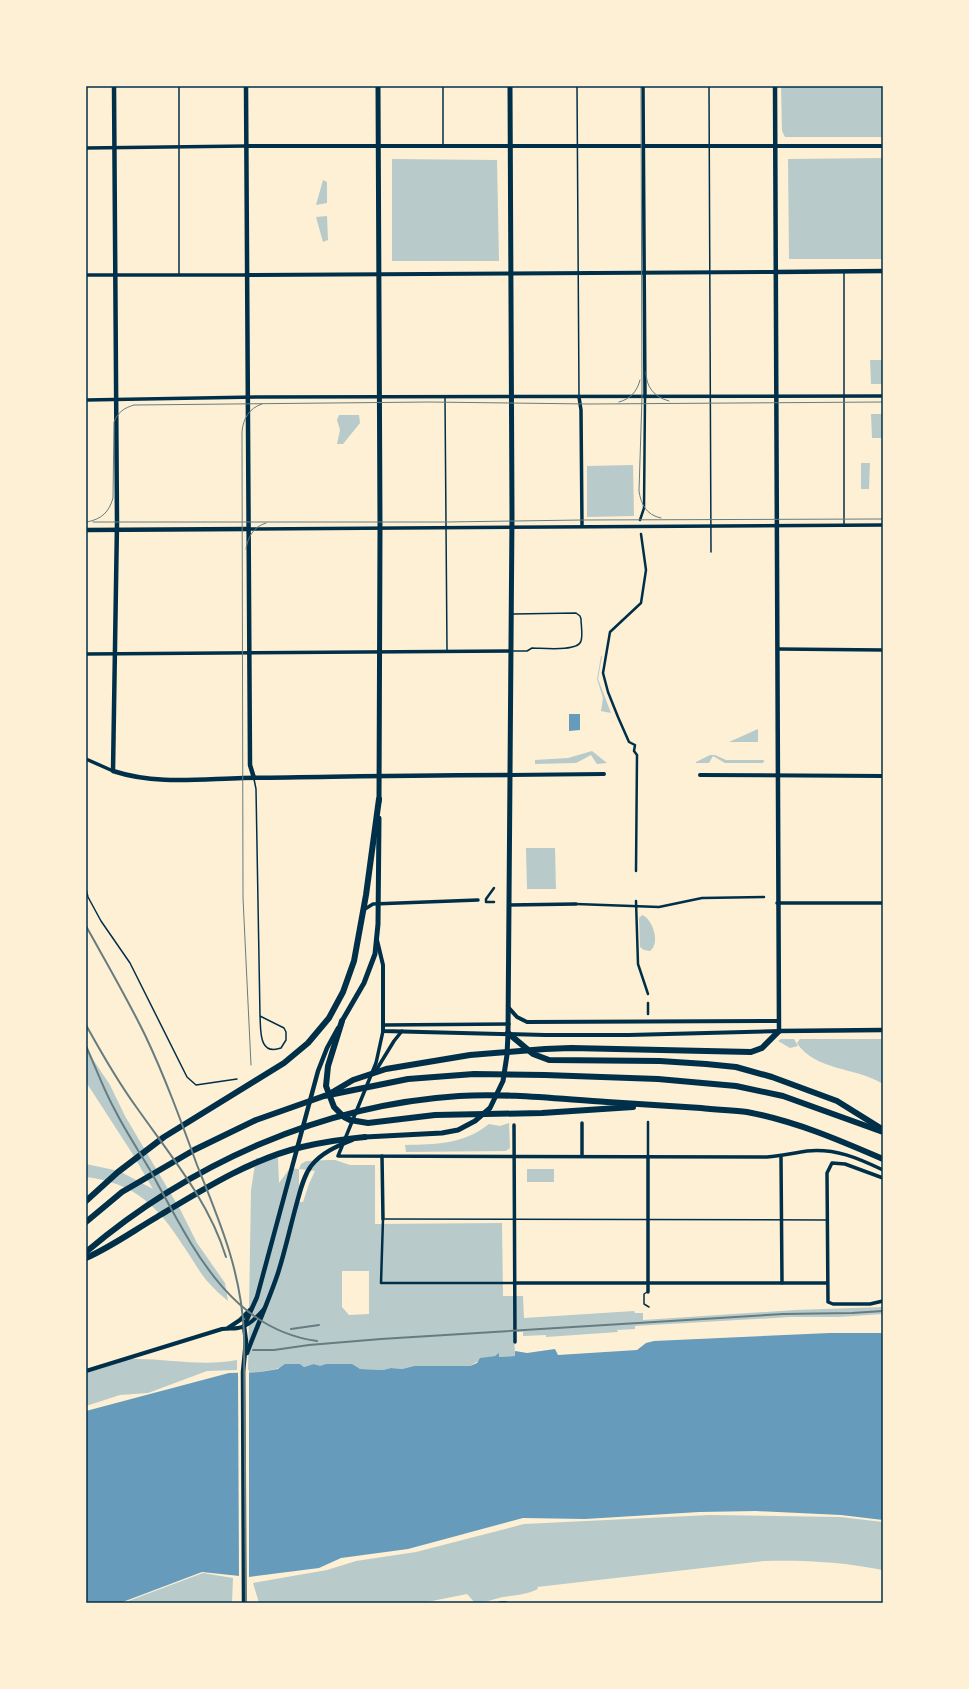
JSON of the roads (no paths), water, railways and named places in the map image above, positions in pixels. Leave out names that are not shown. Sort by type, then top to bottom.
[{"type":"highway","points":[[86,1201],[118,1172],[162,1139],[284,1063],[300,1051],[319,1031],[338,1002],[350,975],[364,910],[379,799]]},
{"type":"highway","points":[[342,1021],[326,1076],[326,1086],[334,1107],[344,1117],[362,1123],[435,1115],[542,1113],[658,1105]]},
{"type":"highway","points":[[324,1096],[353,1080],[386,1069],[449,1058],[545,1049],[751,1052],[762,1048],[779,1031]]},
{"type":"highway","points":[[508,1033],[533,1054],[548,1060],[706,1064],[736,1068],[772,1077],[837,1101],[883,1131]]},
{"type":"highway","points":[[86,1222],[122,1192],[194,1150],[256,1120],[324,1096],[408,1079],[474,1074],[545,1075],[658,1079],[736,1086],[760,1090],[803,1103],[883,1131]]},
{"type":"highway","points":[[86,1252],[112,1229],[152,1200],[204,1169],[257,1145],[336,1117],[408,1101],[474,1095],[658,1105],[745,1112],[765,1116],[820,1132],[883,1160]]},
{"type":"highway","points":[[86,1258],[108,1248],[211,1185],[270,1157],[301,1147],[325,1142],[365,1137]]},
{"type":"main road","points":[[114,86],[117,529],[113,770],[140,778],[175,781],[254,778],[510,775]]},
{"type":"main road","points":[[246,86],[250,765],[254,778]]},
{"type":"main road","points":[[244,1603],[243,1362],[246,1341],[244,1326],[253,1306],[318,1071],[332,1038],[368,974],[375,954],[377,940],[380,652],[378,86]]},
{"type":"main road","points":[[243,1362],[278,1273],[307,1173],[316,1161],[328,1151],[352,1140],[365,1137],[446,1133],[463,1128],[480,1117],[490,1108],[503,1081],[507,1055],[509,1008],[512,527],[510,86]]},
{"type":"main road","points":[[775,86],[778,649],[777,903],[779,1031],[883,1030]]},
{"type":"main road","points":[[776,272],[883,271]]},
{"type":"main road","points":[[86,530],[248,529]]},
{"type":"main road","points":[[228,1328],[240,1320],[253,1306]]},
{"type":"street","points":[[640,520],[644,508],[645,397],[643,86]]},
{"type":"street","points":[[86,148],[577,145],[883,146]]},
{"type":"street","points":[[86,275],[776,272]]},
{"type":"street","points":[[86,400],[379,397],[883,396]]},
{"type":"street","points":[[579,397],[581,410],[582,526]]},
{"type":"street","points":[[248,529],[883,524]]},
{"type":"street","points":[[636,871],[637,755],[634,750],[635,745],[629,742],[609,693],[603,673],[610,632],[641,603],[646,570],[640,534]]},
{"type":"street","points":[[778,649],[883,650]]},
{"type":"street","points":[[86,654],[511,651]]},
{"type":"street","points":[[86,759],[113,770]]},
{"type":"street","points":[[510,775],[604,774]]},
{"type":"street","points":[[700,775],[883,776]]},
{"type":"street","points":[[494,888],[486,899],[486,902],[494,902]]},
{"type":"street","points":[[509,905],[576,904],[659,907],[702,898],[764,898]]},
{"type":"street","points":[[364,910],[369,905],[378,903],[478,900]]},
{"type":"street","points":[[636,901],[638,964],[648,994]]},
{"type":"street","points":[[777,903],[883,903]]},
{"type":"street","points":[[377,940],[384,966],[384,1025],[380,1051],[338,1156],[781,1157],[807,1151],[823,1151],[836,1152],[850,1156],[883,1170]]},
{"type":"street","points":[[648,1003],[648,1014]]},
{"type":"street","points":[[509,1008],[517,1017],[527,1022],[779,1021]]},
{"type":"street","points":[[384,1025],[508,1024]]},
{"type":"street","points":[[383,1031],[545,1035],[621,1035],[779,1031]]},
{"type":"street","points":[[370,1079],[381,1064],[394,1041],[402,1032]]},
{"type":"street","points":[[582,1122],[582,1156]]},
{"type":"street","points":[[648,1122],[648,1292]]},
{"type":"street","points":[[514,1125],[515,1342]]},
{"type":"street","points":[[382,1156],[383,1220],[381,1283],[827,1284]]},
{"type":"street","points":[[781,1157],[782,1283]]},
{"type":"street","points":[[883,1178],[845,1164],[832,1163],[827,1173],[828,1299],[831,1304],[870,1304],[883,1301]]},
{"type":"street","points":[[86,1371],[228,1328],[244,1326],[252,1321],[266,1306]]},
{"type":"street","points":[[500,1603],[506,1603]]},
{"type":"lane","points":[[179,86],[179,275]]},
{"type":"lane","points":[[443,86],[443,146]]},
{"type":"lane","points":[[577,86],[579,397]]},
{"type":"lane","points":[[709,86],[711,552]]},
{"type":"lane","points":[[844,272],[844,525]]},
{"type":"lane","points":[[445,397],[446,652]]},
{"type":"lane","points":[[511,614],[576,613],[581,619],[581,641],[578,645],[572,648],[532,648],[527,651],[511,651]]},
{"type":"lane","points":[[254,778],[256,789],[260,1016],[263,1043],[270,1049],[281,1048],[286,1040],[286,1032],[284,1028],[260,1016]]},
{"type":"lane","points":[[86,889],[90,902],[101,921],[130,963],[187,1077],[196,1085],[237,1078]]},
{"type":"lane","points":[[383,1220],[827,1220]]},
{"type":"lane","points":[[648,1292],[644,1294],[644,1304],[649,1307]]},
{"type":"water","points":[[569,714],[580,714],[580,730],[569,731]]},
{"type":"water","points":[[830,1333],[883,1333],[883,1520],[841,1515],[756,1511],[699,1512],[585,1519],[523,1518],[408,1549],[341,1558],[319,1568],[249,1577],[202,1572],[120,1603],[86,1603],[86,1411],[229,1373],[260,1372],[278,1369],[285,1364],[300,1364],[304,1367],[314,1364],[320,1366],[326,1364],[352,1364],[360,1369],[383,1370],[391,1368],[402,1369],[414,1366],[470,1366],[477,1363],[480,1358],[495,1356],[499,1353],[499,1357],[515,1356],[515,1351],[527,1353],[555,1349],[558,1355],[637,1350],[646,1343],[654,1341]]},
{"type":"tram line","points":[[641,86],[642,397],[639,491],[641,500],[648,512],[661,518]]},
{"type":"tram line","points":[[646,372],[647,382],[652,391],[659,397],[669,401]]},
{"type":"tram line","points":[[619,402],[632,394],[637,388],[640,380]]},
{"type":"tram line","points":[[87,522],[101,517],[107,511],[111,503],[113,498],[114,422],[122,411],[134,405],[429,402],[590,404],[883,402]]},
{"type":"tram line","points":[[251,1065],[243,898],[242,432],[245,418],[250,411],[262,404]]},
{"type":"tram line","points":[[93,522],[446,522],[883,519]]},
{"type":"tram line","points":[[246,549],[248,540],[254,530],[266,523]]},
{"type":"railway","points":[[86,926],[131,1007],[159,1067],[214,1207],[228,1247],[239,1289],[244,1333],[246,1603]]},
{"type":"railway","points":[[86,1025],[123,1088],[188,1179],[210,1217],[219,1236],[226,1257]]},
{"type":"railway","points":[[86,1046],[108,1096],[128,1134],[196,1252],[214,1277],[235,1300],[258,1319],[286,1333],[317,1341]]},
{"type":"railway","points":[[253,1350],[274,1350],[309,1345],[381,1339],[783,1314],[883,1311]]},
{"type":"railway","points":[[291,1329],[319,1325]]}]
